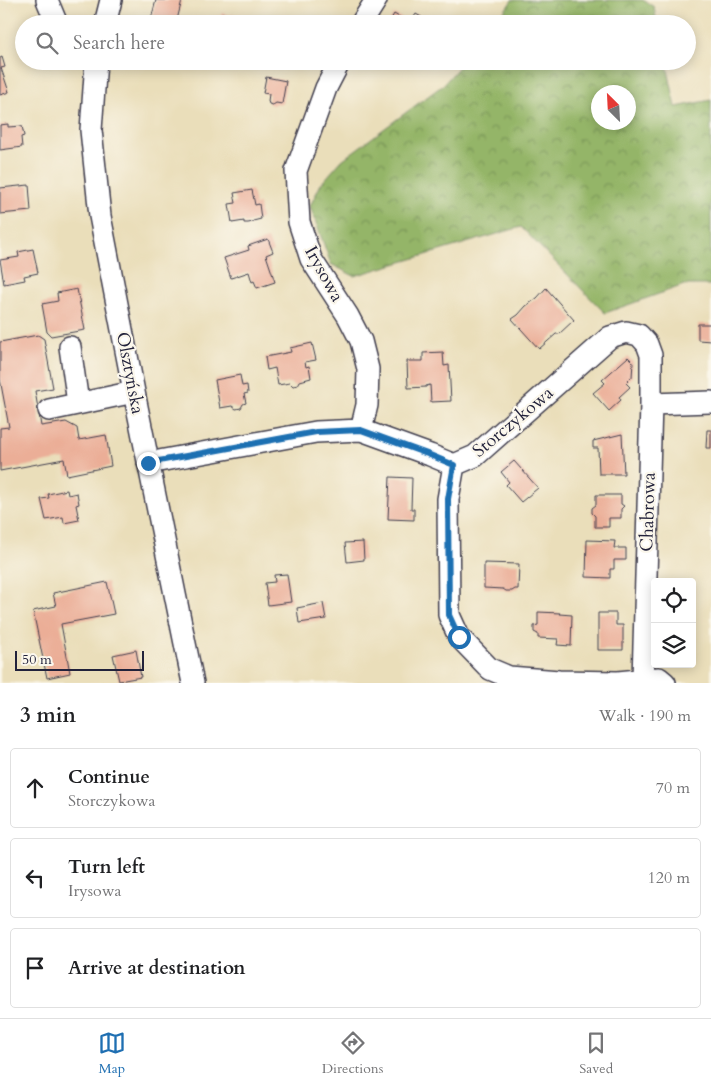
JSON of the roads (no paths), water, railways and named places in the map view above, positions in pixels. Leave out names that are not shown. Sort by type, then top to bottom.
[{"type":"street","points":[[47,0],[53,15]]},
{"type":"street","points":[[107,15],[111,0]]},
{"type":"street","points":[[367,15],[376,0]]},
{"type":"street","name":"Olsztyńska","points":[[93,70],[91,130],[100,216],[193,683]]},
{"type":"street","name":"Irysowa","points":[[335,70],[326,88],[296,171],[299,222],[311,259],[348,316],[361,341],[368,368],[367,405],[361,430]]},
{"type":"street","name":"Storczykowa","points":[[651,404],[651,355],[647,344],[639,335],[626,332],[610,338],[475,456],[454,465],[448,499],[449,615],[459,637],[490,669],[509,677],[618,682],[659,678],[665,683]]},
{"type":"street","points":[[70,347],[78,403]]},
{"type":"street","points":[[49,410],[134,392]]},
{"type":"street","points":[[651,404],[711,402]]},
{"type":"street","name":"Chabrowa","points":[[643,679],[651,404]]},
{"type":"street","points":[[148,463],[316,432],[361,430],[454,465]]}]
